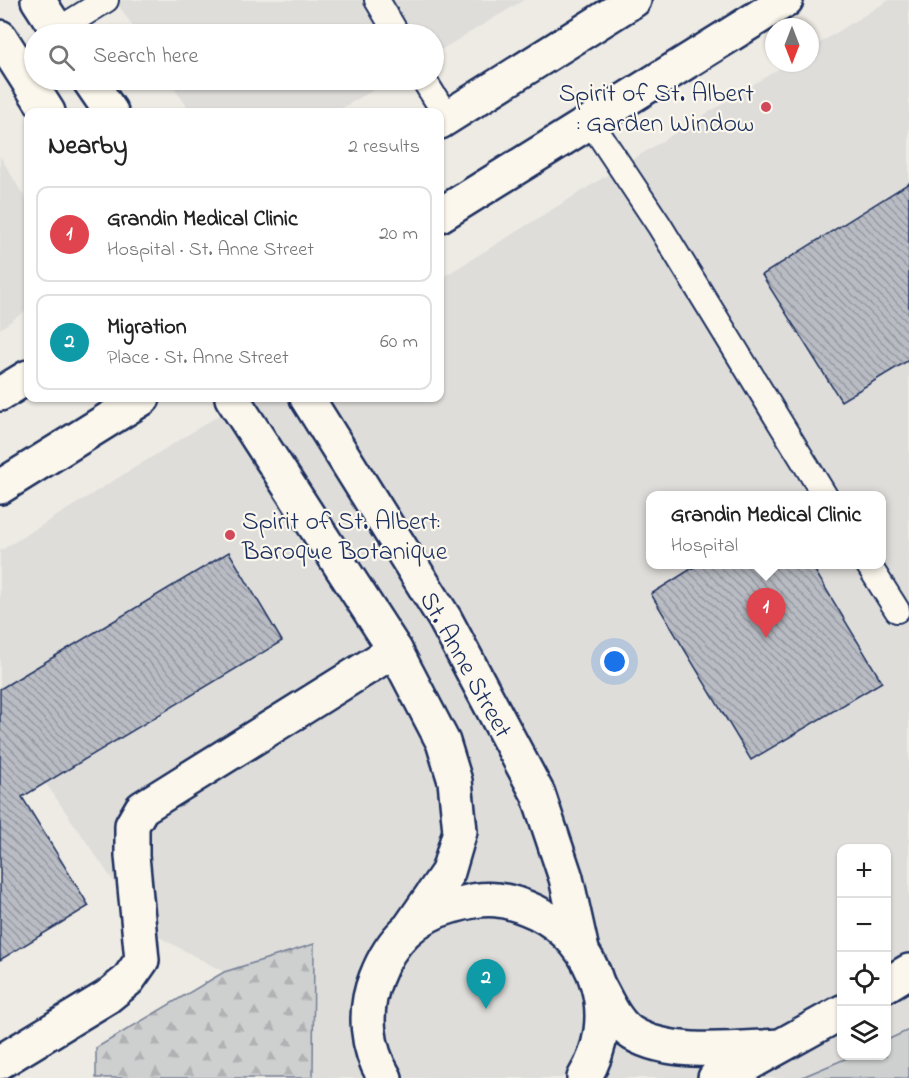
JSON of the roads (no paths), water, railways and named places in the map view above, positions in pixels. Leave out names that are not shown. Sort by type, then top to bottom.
[{"type":"street","points":[[38,0],[54,24]]},
{"type":"street","points":[[444,119],[634,0]]},
{"type":"street","points":[[444,212],[786,0]]},
{"type":"street","points":[[0,38],[24,75]]},
{"type":"street","points":[[34,90],[45,108]]},
{"type":"street","points":[[96,90],[108,108]]},
{"type":"street","points":[[0,394],[24,379]]},
{"type":"street","points":[[0,487],[137,402]]},
{"type":"street","points":[[235,402],[395,650],[443,742],[455,781],[460,831],[448,872],[410,927],[384,957],[371,991],[368,1011],[369,1032],[380,1075]]},
{"type":"street","name":"St. Anne Street","points":[[309,402],[445,619],[538,794],[566,878],[582,950]]},
{"type":"street","points":[[0,1062],[106,997],[128,980],[142,960],[132,855],[132,825],[142,808],[395,650]]},
{"type":"street","points":[[410,927],[437,910],[475,900],[497,900],[519,904],[554,921],[582,950],[616,1017],[631,1033],[657,1044],[689,1049],[780,1047]]},
{"type":"street","points":[[891,982],[909,971]]},
{"type":"street","points":[[584,1078],[595,1061],[603,1025],[603,1004],[598,985]]},
{"type":"street","points":[[715,1078],[741,1068],[837,1015]]},
{"type":"lane","points":[[71,24],[106,0]]},
{"type":"lane","points":[[377,0],[392,24]]},
{"type":"lane","points":[[429,90],[437,108]]},
{"type":"lane","points":[[590,121],[659,225],[823,491]]},
{"type":"lane","points":[[871,569],[897,610]]},
{"type":"place","name":"Spirit of St. Albert : Garden Window","points":[[766,107]]},
{"type":"place","name":"Spirit of St. Albert: Baroque Botanique","points":[[230,535]]},
{"type":"place","name":"Grandin Medical Clinic","points":[[766,638]]},
{"type":"place","name":"Migration","points":[[486,1009]]}]
